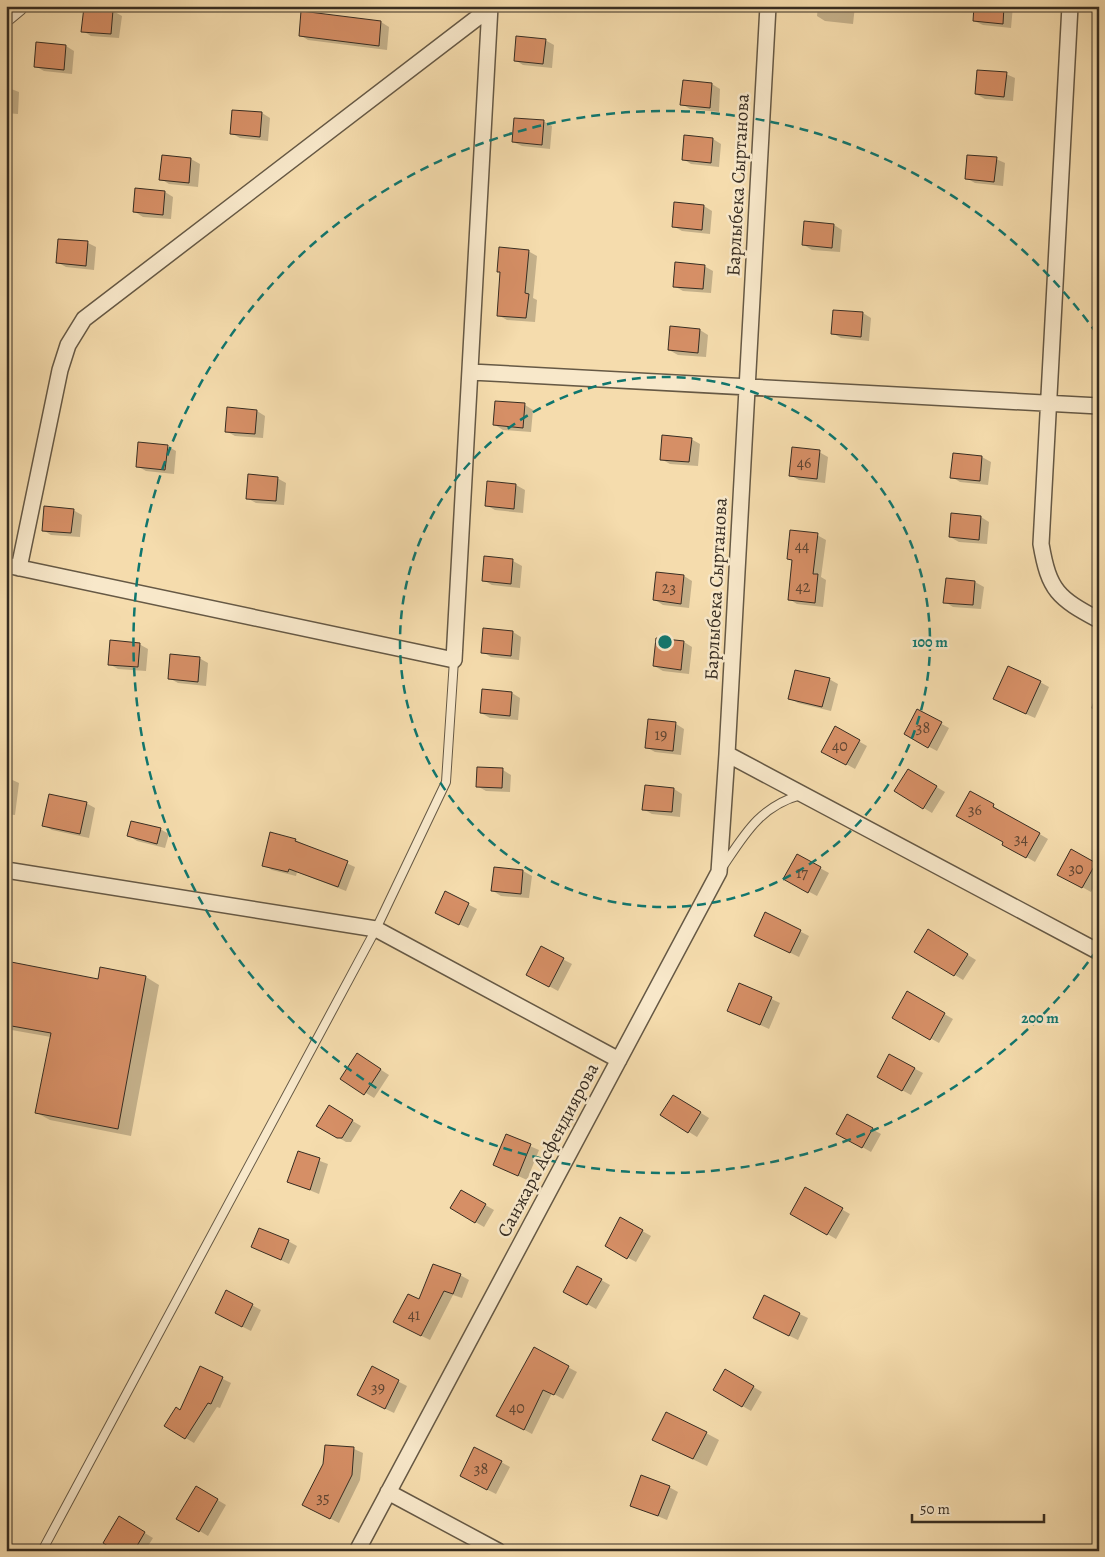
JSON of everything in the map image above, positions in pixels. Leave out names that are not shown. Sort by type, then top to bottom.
[{"type":"street","points":[[6,16],[18,6]]},
{"type":"street","name":"Барлыбека Сыртанова","points":[[727,754],[768,6]]},
{"type":"street","points":[[1070,6],[1041,544],[1046,570],[1054,588],[1067,603],[1099,620]]},
{"type":"street","points":[[490,7],[472,372],[454,660],[13,567],[60,370],[68,345],[84,319],[490,7]]},
{"type":"street","points":[[472,372],[1099,406]]},
{"type":"street","points":[[727,754],[1099,952]]},
{"type":"street","name":"Санжара Асфендиярова","points":[[357,1551],[719,872],[727,754]]},
{"type":"street","points":[[6,870],[376,930],[619,1060]]},
{"type":"street","points":[[388,1492],[498,1551]]},
{"type":"lane","points":[[42,1551],[376,930],[446,782],[454,660]]},
{"type":"lane","points":[[719,872],[749,828],[762,815],[784,800],[803,795]]},
{"type":"building","points":[[974,6],[1004,6],[1003,24],[973,21]]},
{"type":"building","points":[[84,7],[113,10],[111,34],[81,32]]},
{"type":"building","points":[[301,11],[381,21],[379,46],[299,36]]},
{"type":"building","points":[[516,36],[546,39],[543,64],[514,61]]},
{"type":"building","points":[[36,42],[66,45],[64,70],[34,67]]},
{"type":"building","points":[[977,70],[1007,72],[1004,97],[975,94]]},
{"type":"building","points":[[683,80],[712,83],[710,108],[680,105]]},
{"type":"building","points":[[232,110],[262,112],[260,137],[230,134]]},
{"type":"building","points":[[514,118],[544,120],[542,145],[512,142]]},
{"type":"building","points":[[684,135],[713,138],[711,163],[682,160]]},
{"type":"building","points":[[162,155],[191,158],[189,183],[159,180]]},
{"type":"building","points":[[967,155],[997,157],[994,182],[965,179]]},
{"type":"building","points":[[135,188],[165,191],[163,215],[133,212]]},
{"type":"building","points":[[674,202],[704,205],[702,230],[672,227]]},
{"type":"building","points":[[804,221],[834,224],[832,248],[802,245]]},
{"type":"building","points":[[58,239],[88,241],[86,266],[56,263]]},
{"type":"building","points":[[499,247],[529,250],[525,293],[529,294],[526,318],[497,316],[500,272],[497,272]]},
{"type":"building","points":[[675,262],[705,265],[703,289],[673,287]]},
{"type":"building","points":[[833,310],[863,312],[861,337],[831,334]]},
{"type":"building","points":[[670,326],[700,329],[698,353],[668,350]]},
{"type":"building","points":[[495,401],[525,403],[523,428],[493,425]]},
{"type":"building","points":[[227,407],[257,410],[255,434],[225,432]]},
{"type":"building","points":[[662,435],[692,438],[689,462],[660,460]]},
{"type":"building","points":[[138,442],[168,445],[165,470],[136,467]]},
{"type":"building","points":[[792,447],[820,450],[817,479],[789,476]]},
{"type":"building","points":[[953,453],[982,456],[980,481],[950,478]]},
{"type":"building","points":[[248,474],[278,477],[276,501],[246,499]]},
{"type":"building","points":[[487,481],[516,484],[514,509],[485,506]]},
{"type":"building","points":[[44,506],[74,509],[71,533],[42,531]]},
{"type":"building","points":[[951,513],[981,516],[979,540],[949,537]]},
{"type":"building","points":[[790,530],[818,533],[813,574],[818,574],[815,603],[788,600],[792,560],[787,559]]},
{"type":"building","points":[[484,556],[513,559],[511,584],[482,581]]},
{"type":"building","points":[[656,572],[684,575],[681,604],[653,600]]},
{"type":"building","points":[[946,578],[975,581],[973,605],[943,603]]},
{"type":"building","points":[[483,628],[513,631],[511,656],[481,653]]},
{"type":"building","points":[[656,638],[684,641],[681,670],[653,666]]},
{"type":"building","points":[[110,640],[140,643],[138,667],[108,665]]},
{"type":"building","points":[[170,654],[200,657],[198,682],[168,679]]},
{"type":"building","points":[[1008,666],[1041,681],[1026,714],[993,699]]},
{"type":"building","points":[[795,670],[830,678],[822,707],[788,699]]},
{"type":"building","points":[[482,689],[512,692],[510,716],[480,713]]},
{"type":"building","points":[[917,709],[942,722],[928,748],[904,734]]},
{"type":"building","points":[[648,719],[676,722],[673,751],[645,748]]},
{"type":"building","points":[[835,726],[860,740],[846,765],[821,752]]},
{"type":"building","points":[[477,767],[503,768],[502,788],[476,787]]},
{"type":"building","points":[[908,769],[937,786],[923,809],[894,791]]},
{"type":"building","points":[[645,785],[674,788],[672,812],[642,810]]},
{"type":"building","points":[[970,791],[994,804],[993,807],[1040,833],[1026,858],[1002,845],[1003,842],[956,816]]},
{"type":"building","points":[[49,794],[87,802],[80,834],[42,826]]},
{"type":"building","points":[[131,821],[161,828],[157,844],[127,836]]},
{"type":"building","points":[[270,832],[296,839],[295,841],[348,861],[338,887],[289,869],[288,872],[262,866]]},
{"type":"building","points":[[1071,849],[1096,863],[1082,888],[1057,875]]},
{"type":"building","points":[[797,854],[821,867],[808,893],[783,879]]},
{"type":"building","points":[[494,867],[523,870],[521,894],[491,891]]},
{"type":"building","points":[[445,891],[469,903],[459,925],[435,913]]},
{"type":"building","points":[[765,912],[801,930],[790,953],[754,936]]},
{"type":"building","points":[[928,929],[968,954],[954,976],[914,952]]},
{"type":"building","points":[[541,946],[564,958],[549,987],[526,975]]},
{"type":"building","points":[[6,961],[98,979],[100,967],[146,976],[118,1129],[35,1113],[51,1033],[6,1025]]},
{"type":"building","points":[[739,983],[772,997],[760,1025],[727,1011]]},
{"type":"building","points":[[907,991],[945,1013],[930,1040],[892,1018]]},
{"type":"building","points":[[357,1053],[381,1069],[364,1095],[340,1079]]},
{"type":"building","points":[[889,1054],[915,1068],[902,1091],[877,1077]]},
{"type":"building","points":[[673,1095],[701,1112],[688,1133],[660,1115]]},
{"type":"building","points":[[329,1105],[353,1120],[342,1138],[337,1138],[316,1126]]},
{"type":"building","points":[[847,1114],[873,1128],[862,1148],[836,1134]]},
{"type":"building","points":[[506,1134],[531,1144],[518,1176],[493,1165]]},
{"type":"building","points":[[298,1151],[320,1158],[310,1190],[287,1182]]},
{"type":"building","points":[[805,1187],[843,1208],[827,1235],[790,1214]]},
{"type":"building","points":[[461,1190],[486,1204],[475,1223],[450,1208]]},
{"type":"building","points":[[620,1217],[643,1230],[627,1259],[605,1246]]},
{"type":"building","points":[[259,1228],[289,1240],[281,1260],[251,1247]]},
{"type":"building","points":[[433,1264],[461,1274],[453,1294],[444,1291],[421,1336],[393,1322],[408,1294],[419,1299]]},
{"type":"building","points":[[577,1266],[602,1279],[587,1305],[563,1292]]},
{"type":"building","points":[[226,1290],[253,1304],[242,1327],[215,1313]]},
{"type":"building","points":[[764,1295],[800,1313],[789,1336],[753,1318]]},
{"type":"building","points":[[534,1347],[569,1366],[554,1395],[543,1390],[524,1430],[496,1416]]},
{"type":"building","points":[[200,1366],[223,1377],[211,1404],[208,1403],[185,1439],[164,1426],[176,1407],[180,1410]]},
{"type":"building","points":[[372,1366],[399,1380],[385,1409],[357,1395]]},
{"type":"building","points":[[725,1369],[754,1386],[742,1407],[713,1390]]},
{"type":"building","points":[[666,1412],[707,1432],[693,1459],[652,1440]]},
{"type":"building","points":[[325,1445],[354,1447],[352,1475],[330,1519],[302,1505],[323,1464]]},
{"type":"building","points":[[474,1447],[502,1461],[487,1490],[460,1476]]},
{"type":"building","points":[[641,1475],[670,1486],[658,1516],[630,1506]]},
{"type":"building","points":[[196,1486],[218,1499],[199,1532],[176,1519]]},
{"type":"building","points":[[119,1516],[145,1532],[134,1551],[116,1551],[103,1543]]}]
